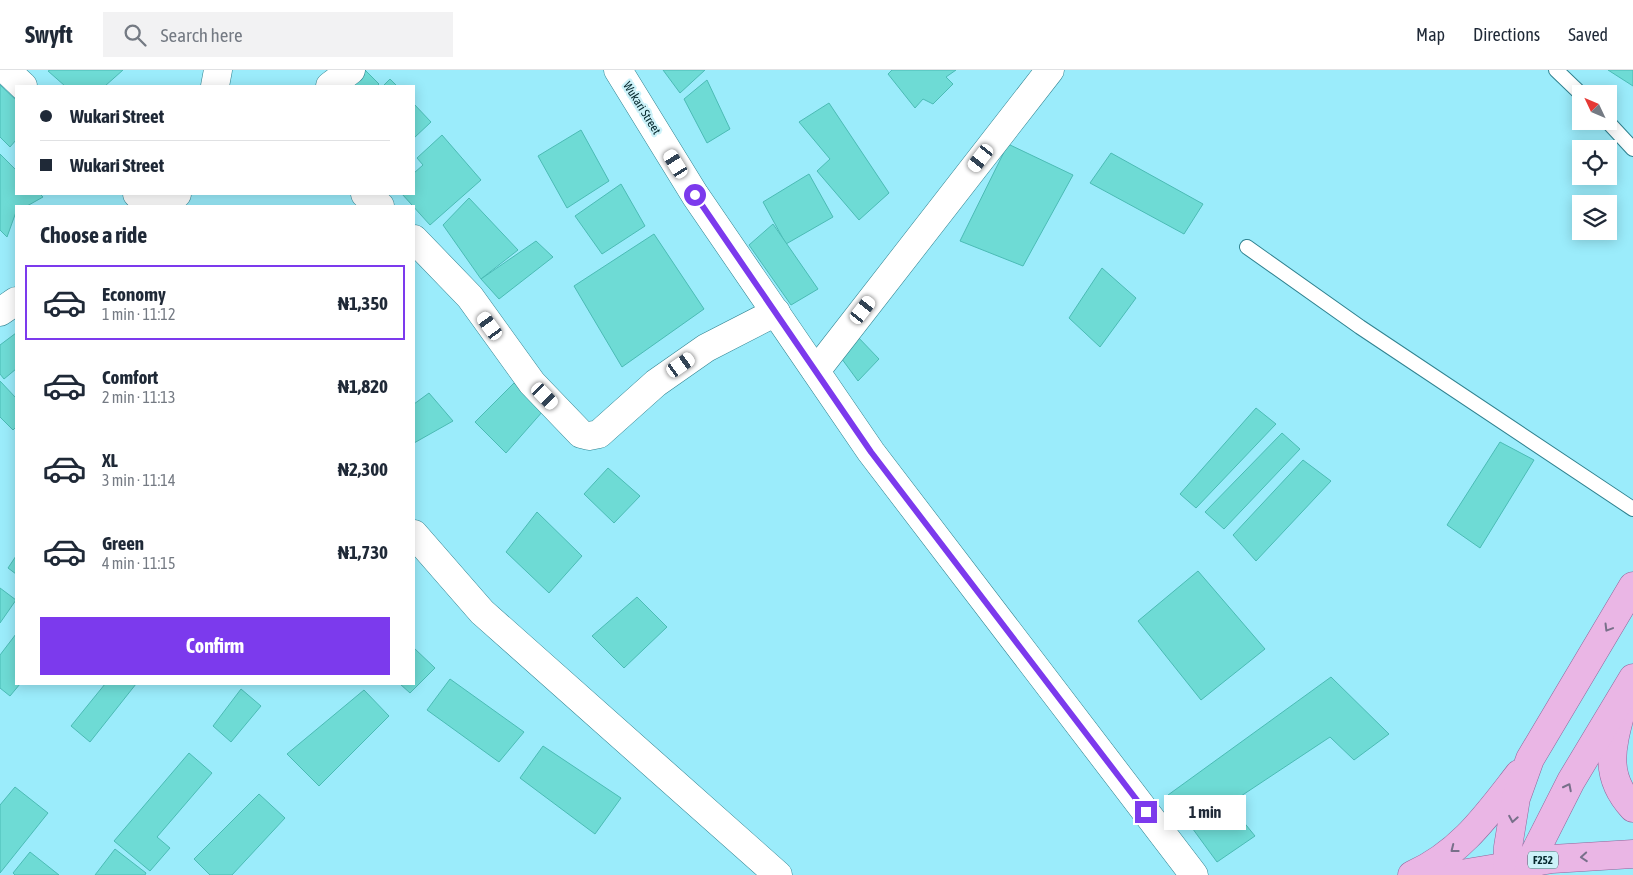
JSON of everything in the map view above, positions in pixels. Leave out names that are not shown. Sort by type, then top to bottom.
[{"type":"main road","points":[[1412,875],[1425,869],[1466,840],[1530,759],[1633,586]]},
{"type":"main road","points":[[1518,869],[1631,682]]},
{"type":"main road","points":[[1631,682],[1615,737],[1612,759],[1616,782],[1626,801],[1633,808]]},
{"type":"main road","points":[[1518,869],[1508,847],[1516,798],[1530,759]]},
{"type":"main road","name":"F252","points":[[1455,875],[1633,854]]},
{"type":"street","points":[[6,70],[22,85]]},
{"type":"street","points":[[215,85],[218,70]]},
{"type":"street","points":[[331,85],[351,70]]},
{"type":"street","name":"Wukari Street","points":[[618,70],[695,195],[871,452],[1194,875]]},
{"type":"street","points":[[816,371],[1050,70]]},
{"type":"street","points":[[138,195],[149,205]]},
{"type":"street","points":[[160,205],[176,195]]},
{"type":"street","points":[[366,195],[379,205]]},
{"type":"street","points":[[415,240],[470,297],[532,383],[582,434],[589,436],[599,434],[656,383],[706,348],[776,312]]},
{"type":"street","points":[[0,312],[15,302]]},
{"type":"street","points":[[415,535],[482,612],[778,875]]},
{"type":"lane","points":[[1556,70],[1572,85]]},
{"type":"lane","points":[[1615,130],[1633,149]]},
{"type":"lane","points":[[1247,247],[1360,327],[1633,509]]},
{"type":"building","points":[[123,70],[106,85],[64,85],[48,71]]},
{"type":"building","points":[[363,70],[379,84],[378,85],[348,85]]},
{"type":"building","points":[[663,70],[705,70],[680,93]]},
{"type":"building","points":[[892,70],[956,70],[946,77],[953,84],[933,104],[923,99],[915,108],[888,74]]},
{"type":"building","points":[[1608,70],[1633,70],[1633,86]]},
{"type":"building","points":[[390,79],[396,85],[384,85]]},
{"type":"building","points":[[707,80],[730,129],[707,143],[684,99]]},
{"type":"building","points":[[0,85],[15,99],[15,141],[10,147],[0,137]]},
{"type":"building","points":[[829,103],[889,193],[859,220],[817,171],[830,159],[799,122]]},
{"type":"building","points":[[415,105],[431,122],[415,137]]},
{"type":"building","points":[[581,130],[609,181],[567,208],[538,156]]},
{"type":"building","points":[[442,135],[481,180],[430,225],[415,208],[415,205],[412,205],[403,195],[415,195],[415,172],[423,165],[417,158]]},
{"type":"building","points":[[1008,144],[1073,175],[1023,266],[960,241]]},
{"type":"building","points":[[1111,153],[1203,204],[1184,234],[1090,183]]},
{"type":"building","points":[[0,154],[15,169],[15,195],[41,195],[43,197],[29,205],[15,205],[15,215],[7,237],[0,230]]},
{"type":"building","points":[[809,174],[833,217],[786,244],[763,202]]},
{"type":"building","points":[[621,184],[645,226],[602,254],[575,216]]},
{"type":"building","points":[[469,198],[518,250],[481,279],[443,225]]},
{"type":"building","points":[[773,224],[818,289],[791,305],[749,245]]},
{"type":"building","points":[[654,234],[704,309],[622,367],[574,286]]},
{"type":"building","points":[[536,241],[553,257],[499,299],[481,279]]},
{"type":"building","points":[[1102,268],[1136,298],[1100,347],[1069,318]]},
{"type":"building","points":[[15,334],[15,370],[4,379],[0,374],[0,345]]},
{"type":"building","points":[[856,335],[879,359],[858,381],[839,355]]},
{"type":"building","points":[[0,381],[15,397],[15,428],[13,430],[0,417]]},
{"type":"building","points":[[514,383],[543,411],[506,453],[475,422]]},
{"type":"building","points":[[429,393],[453,421],[415,442],[415,403]]},
{"type":"building","points":[[1256,408],[1276,424],[1196,508],[1180,494]]},
{"type":"building","points":[[1282,433],[1300,449],[1224,529],[1205,512]]},
{"type":"building","points":[[1500,442],[1534,460],[1480,548],[1447,525]]},
{"type":"building","points":[[1303,460],[1331,481],[1256,561],[1233,535]]},
{"type":"building","points":[[608,468],[640,496],[614,523],[584,494]]},
{"type":"building","points":[[537,512],[582,556],[549,593],[506,552]]},
{"type":"building","points":[[15,558],[15,573],[8,568]]},
{"type":"building","points":[[1198,571],[1265,649],[1201,700],[1138,621]]},
{"type":"building","points":[[0,588],[15,599],[15,601],[0,623]]},
{"type":"building","points":[[637,597],[667,627],[624,668],[592,636]]},
{"type":"building","points":[[15,635],[15,685],[19,685],[10,696],[0,688],[0,655]]},
{"type":"building","points":[[415,649],[435,668],[410,693],[401,685],[415,685]]},
{"type":"building","points":[[1331,677],[1389,734],[1354,760],[1330,737],[1229,804],[1255,836],[1217,862],[1168,795]]},
{"type":"building","points":[[450,679],[524,732],[499,762],[427,710]]},
{"type":"building","points":[[104,685],[135,685],[90,742],[71,726]]},
{"type":"building","points":[[241,689],[261,706],[231,742],[213,726]]},
{"type":"building","points":[[364,690],[389,716],[319,786],[287,754]]},
{"type":"building","points":[[543,746],[621,798],[595,834],[520,778]]},
{"type":"building","points":[[189,753],[212,773],[157,837],[170,848],[150,871],[114,841]]},
{"type":"building","points":[[15,787],[48,813],[0,873],[0,805]]},
{"type":"building","points":[[259,794],[285,818],[232,875],[210,875],[194,859]]},
{"type":"building","points":[[115,849],[146,873],[145,875],[95,875]]},
{"type":"building","points":[[30,852],[59,875],[15,875],[13,873]]},
{"type":"route","points":[[695,195],[871,452],[1146,812]]}]
